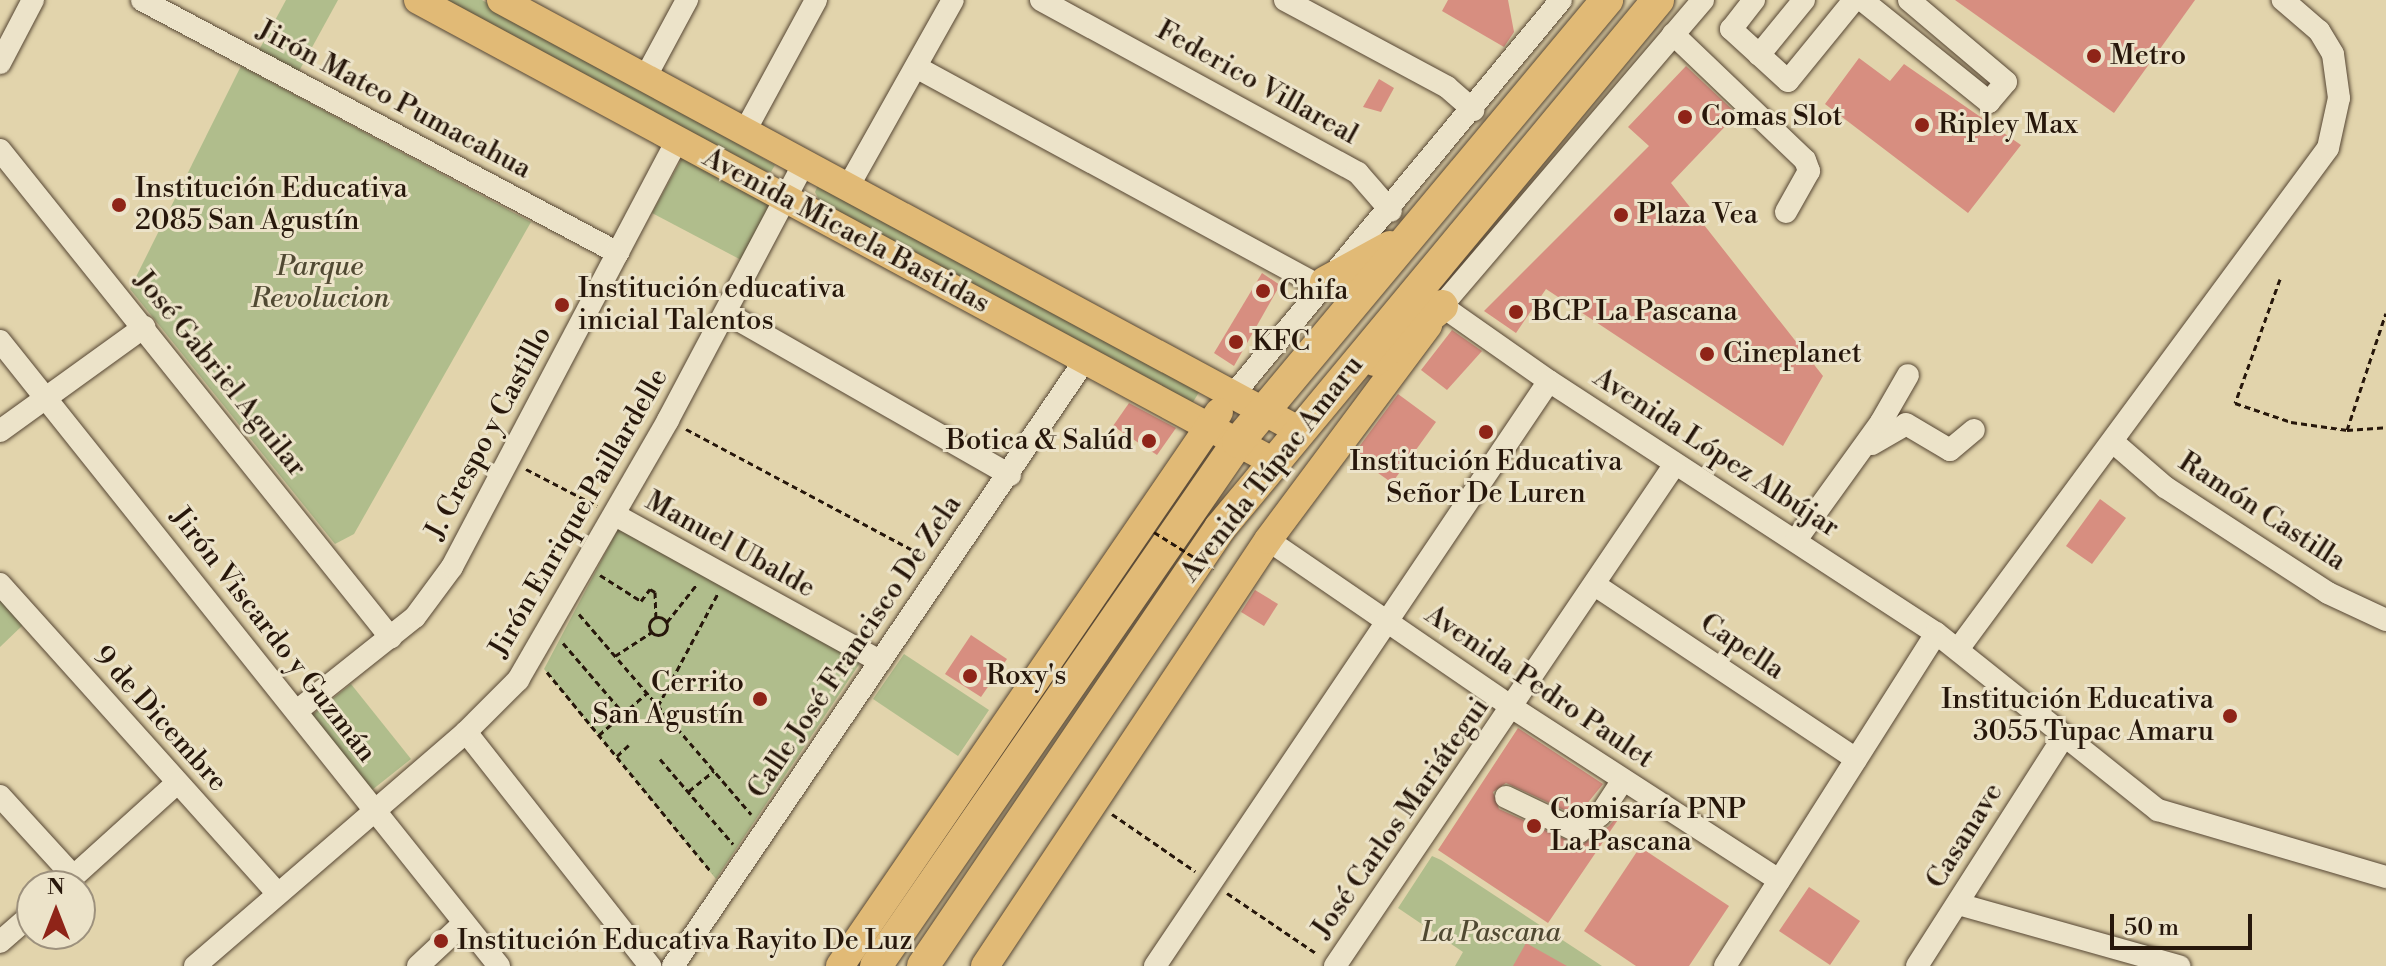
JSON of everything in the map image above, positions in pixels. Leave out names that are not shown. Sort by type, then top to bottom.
[{"type":"highway","name":"Avenida Túpac Amaru","points":[[876,966],[1238,442],[1399,224],[1607,0]]},
{"type":"highway","name":"Avenida Túpac Amaru","points":[[923,966],[1220,528],[1658,0]]},
{"type":"highway","points":[[1324,284],[1399,224]]},
{"type":"highway","points":[[1319,405],[1442,306]]},
{"type":"main road","name":"Avenida Micaela Bastidas","points":[[418,0],[1274,462]]},
{"type":"main road","name":"Avenida Micaela Bastidas","points":[[501,0],[541,9],[645,78],[1300,431]]},
{"type":"main road","name":"Avenida Túpac Amaru","points":[[985,966],[1268,540],[1442,306]]},
{"type":"main road","points":[[840,966],[1208,426],[1233,395]]},
{"type":"street","points":[[0,63],[33,0]]},
{"type":"street","name":"Jirón Mateo Pumacahua","points":[[142,0],[618,253]]},
{"type":"street","points":[[645,78],[687,0]]},
{"type":"street","points":[[745,131],[816,0]]},
{"type":"street","points":[[848,187],[953,0]]},
{"type":"street","name":"Federico Villareal","points":[[1041,0],[1358,173],[1399,224]]},
{"type":"street","points":[[1285,0],[1447,87],[1473,110]]},
{"type":"street","name":"Avenida Túpac Amaru","points":[[1442,306],[1703,0]]},
{"type":"street","points":[[1754,0],[1731,29],[1788,81],[1854,0]]},
{"type":"street","points":[[1759,55],[1804,0]]},
{"type":"street","points":[[1862,0],[1989,102],[2006,82],[1909,0]]},
{"type":"street","points":[[1959,648],[2328,148],[2337,126],[2338,75],[2333,54],[2319,31],[2283,0]]},
{"type":"street","name":"Avenida Túpac Amaru","points":[[1399,224],[1473,110],[1551,3]]},
{"type":"street","points":[[1673,34],[1805,160],[1809,171],[1786,212]]},
{"type":"street","points":[[916,67],[1324,284],[1233,395]]},
{"type":"street","name":"J. Crespo y Castillo","points":[[298,710],[415,617],[452,567],[677,140]]},
{"type":"street","name":"José Gabriel Aguilar","points":[[0,150],[391,638]]},
{"type":"street","name":"Jirón Enrique Paillardelle","points":[[195,966],[466,732],[535,656],[668,420],[804,163]]},
{"type":"street","name":"Avenida López Albújar","points":[[1442,306],[1549,381],[1959,648],[2063,738],[2158,810],[2386,877]]},
{"type":"street","points":[[726,313],[1010,475]]},
{"type":"street","points":[[0,431],[48,400],[144,327]]},
{"type":"street","name":"Jirón Viscardo y Guzmán","points":[[0,341],[298,710],[374,811],[499,966]]},
{"type":"street","name":"Calle José Francisco De Zela","points":[[673,966],[1010,475],[1085,360]]},
{"type":"street","points":[[1796,540],[1856,458],[1908,375]]},
{"type":"street","points":[[1155,966],[1549,381]]},
{"type":"street","points":[[1856,458],[1897,426],[1916,426],[1950,450],[1974,430]]},
{"type":"street","name":"Ramón Castilla","points":[[2113,442],[2165,487],[2328,593],[2386,620]]},
{"type":"street","name":"José Carlos Mariátegui","points":[[1335,966],[1513,708],[1675,464]]},
{"type":"street","name":"Manuel Ubalde","points":[[615,515],[880,661]]},
{"type":"street","name":"Avenida Pedro Paulet","points":[[1268,540],[1513,708],[1779,880]]},
{"type":"street","name":"9 de Dicembre","points":[[0,584],[277,893]]},
{"type":"street","name":"Capella","points":[[1595,585],[1856,759]]},
{"type":"street","points":[[1725,966],[1936,633]]},
{"type":"street","points":[[466,732],[650,966]]},
{"type":"street","name":"Casanave","points":[[1917,966],[2063,738]]},
{"type":"street","points":[[1506,797],[1579,832],[1600,815],[1623,780]]},
{"type":"street","points":[[80,870],[177,783]]},
{"type":"street","points":[[0,796],[59,870]]},
{"type":"street","points":[[1958,904],[2179,966]]},
{"type":"street","points":[[418,966],[464,923]]},
{"type":"street","points":[[0,942],[16,928]]},
{"type":"path","points":[[2280,279],[2235,403],[2291,422],[2347,430],[2386,427]]},
{"type":"path","points":[[2347,430],[2386,313]]},
{"type":"path","points":[[668,420],[946,567]]},
{"type":"path","name":"Manuel Ubalde","points":[[509,459],[615,515]]},
{"type":"path","points":[[1154,532],[1213,569]]},
{"type":"path","points":[[597,573],[641,601],[650,589],[655,592],[656,617]]},
{"type":"path","points":[[615,656],[652,632],[666,632],[667,622],[703,578]]},
{"type":"path","points":[[658,706],[721,588]]},
{"type":"path","points":[[577,612],[754,817]]},
{"type":"path","points":[[656,617],[667,622]]},
{"type":"path","points":[[652,632],[651,619],[656,617]]},
{"type":"path","points":[[562,641],[631,722]]},
{"type":"path","points":[[535,656],[726,890]]},
{"type":"path","points":[[599,735],[647,693]]},
{"type":"path","points":[[617,756],[629,745]]},
{"type":"path","points":[[660,759],[733,845]]},
{"type":"path","points":[[688,791],[714,771]]},
{"type":"green space","points":[[286,0],[338,0],[293,82],[253,61]]},
{"type":"green space","points":[[444,0],[482,0],[775,165],[771,172],[752,169]]},
{"type":"green space","name":"Parque Revolucion","points":[[241,66],[531,222],[354,534],[335,544],[130,289]]},
{"type":"green space","points":[[687,149],[779,197],[745,262],[652,213]]},
{"type":"green space","points":[[818,185],[1201,389],[1190,407],[821,204],[815,192]]},
{"type":"green space","points":[[618,529],[862,653],[862,660],[716,879],[544,669]]},
{"type":"green space","points":[[0,591],[25,623],[0,647]]},
{"type":"green space","points":[[904,654],[989,710],[958,756],[873,699]]},
{"type":"green space","points":[[351,684],[411,759],[372,790],[312,715]]},
{"type":"green space","name":"La Pascana","points":[[1432,856],[1602,966],[1455,966],[1463,952],[1398,908]]},
{"type":"building","points":[[1448,0],[1508,0],[1514,32],[1504,47],[1442,11]]},
{"type":"building","name":"Metro","points":[[1955,0],[2195,0],[2114,113]]},
{"type":"building","name":"Ripley Max","points":[[1859,58],[1890,81],[1904,64],[2021,145],[1968,213],[1825,104]]},
{"type":"building","points":[[1686,66],[1737,114],[1671,183],[1823,376],[1783,446],[1546,289],[1516,333],[1484,311],[1649,146],[1628,127]]},
{"type":"building","points":[[1379,79],[1394,88],[1381,112],[1363,107]]},
{"type":"building","points":[[1262,273],[1280,285],[1234,366],[1214,353]]},
{"type":"building","points":[[1452,330],[1482,351],[1447,390],[1421,370]]},
{"type":"building","points":[[1398,394],[1436,422],[1392,483],[1353,455]]},
{"type":"building","points":[[1129,403],[1176,428],[1157,455],[1113,426]]},
{"type":"building","points":[[2100,499],[2126,518],[2092,564],[2066,546]]},
{"type":"building","points":[[1255,590],[1278,604],[1264,626],[1241,612]]},
{"type":"building","points":[[971,635],[1007,659],[981,697],[945,674]]},
{"type":"building","name":"Comisaría PNP La Pascana","points":[[1518,728],[1603,784],[1577,816],[1506,783],[1493,792],[1499,809],[1580,846],[1609,826],[1630,802],[1548,923],[1438,850]]},
{"type":"building","points":[[1640,847],[1729,906],[1689,966],[1636,966],[1584,931]]},
{"type":"building","points":[[1809,887],[1860,921],[1830,965],[1779,931]]},
{"type":"building","points":[[1526,943],[1567,966],[1513,966]]},
{"type":"place","name":"Metro","points":[[2094,56]]},
{"type":"place","name":"Comas Slot","points":[[1685,117]]},
{"type":"place","name":"Ripley Max","points":[[1922,125]]},
{"type":"place","name":"Institución Educativa 2085 San Agustín","points":[[119,205]]},
{"type":"place","name":"Plaza Vea","points":[[1621,215]]},
{"type":"place","name":"Chifa","points":[[1263,291]]},
{"type":"place","name":"Institución educativa inicial Talentos","points":[[562,305]]},
{"type":"place","name":"BCP La Pascana","points":[[1516,312]]},
{"type":"place","name":"KFC","points":[[1236,342]]},
{"type":"place","name":"Cineplanet","points":[[1707,354]]},
{"type":"place","name":"Institución Educativa Señor De Luren","points":[[1486,432]]},
{"type":"place","name":"Botica & Salúd","points":[[1149,441]]},
{"type":"place","name":"Roxy's","points":[[970,676]]},
{"type":"place","name":"Cerrito San Agustín","points":[[760,699]]},
{"type":"place","name":"Institución Educativa 3055 Tupac Amaru","points":[[2230,716]]},
{"type":"place","name":"Comisaría PNP La Pascana","points":[[1534,826]]},
{"type":"place","name":"Institución Educativa Rayito De Luz","points":[[441,941]]}]
